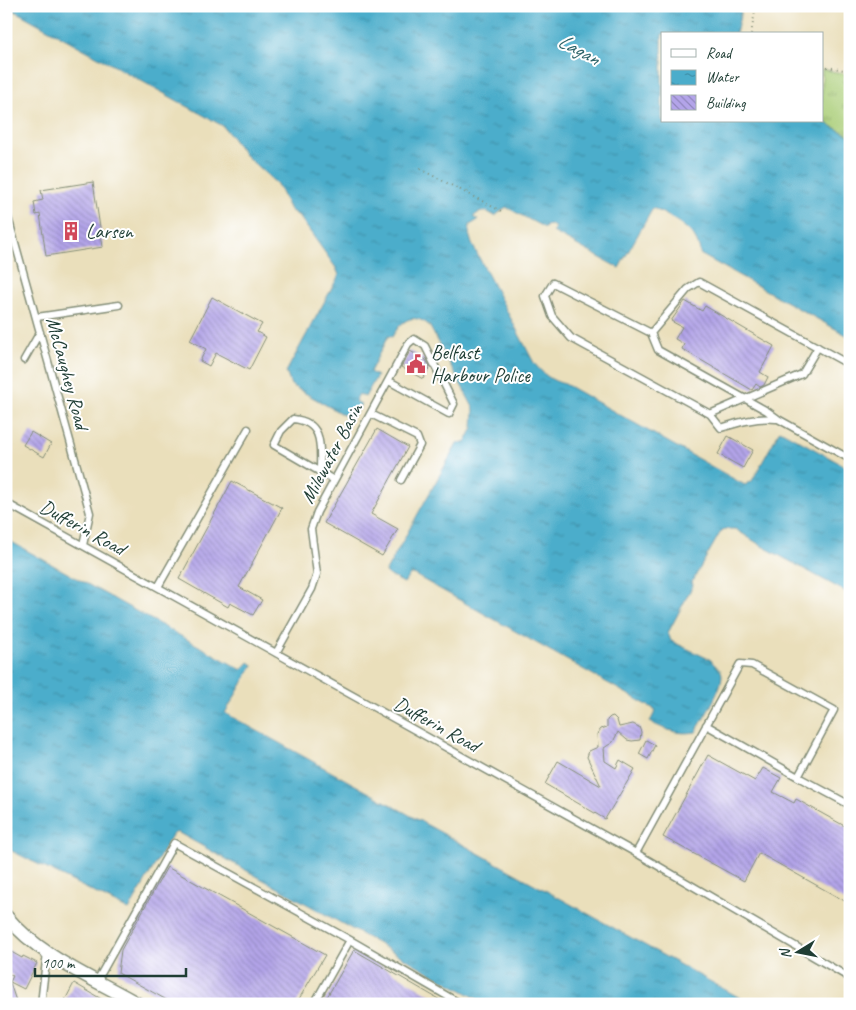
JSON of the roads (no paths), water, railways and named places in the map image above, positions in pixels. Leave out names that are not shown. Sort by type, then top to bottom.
[{"type":"street","points":[[6,916],[19,930],[47,952],[138,1004]]},
{"type":"lane","name":"McCaughey Road","points":[[6,210],[90,513],[83,545]]},
{"type":"lane","points":[[651,333],[688,289],[700,282],[850,364]]},
{"type":"lane","points":[[778,419],[750,419],[721,428],[710,414],[571,338],[552,316],[545,296],[553,283],[651,333],[658,350],[850,459]]},
{"type":"lane","points":[[37,317],[119,305]]},
{"type":"lane","points":[[24,360],[40,332]]},
{"type":"lane","name":"Milewater Basin","points":[[276,653],[317,574],[311,529],[317,512],[408,344],[414,339],[425,346],[454,404],[449,414],[389,381]]},
{"type":"lane","points":[[710,414],[743,398],[802,374],[818,347]]},
{"type":"lane","points":[[371,414],[417,437],[420,445],[401,480]]},
{"type":"lane","points":[[320,472],[321,445],[318,432],[310,425],[293,419],[281,431],[274,446],[334,480]]},
{"type":"lane","points":[[158,587],[248,429]]},
{"type":"lane","name":"Dufferin Road","points":[[6,504],[636,853],[850,978]]},
{"type":"lane","points":[[636,853],[740,664],[752,665],[834,710],[798,777]]},
{"type":"lane","points":[[706,725],[850,805]]},
{"type":"lane","points":[[97,981],[174,843],[350,940],[461,1004]]},
{"type":"lane","points":[[314,1004],[350,940]]},
{"type":"lane","points":[[41,1004],[47,952]]},
{"type":"water","name":"Lagan","points":[[6,6],[742,6],[736,32],[661,32],[661,122],[824,122],[850,136],[850,337],[700,254],[695,238],[690,232],[676,221],[653,208],[619,268],[553,232],[555,227],[549,224],[545,228],[506,207],[495,216],[486,211],[478,213],[473,217],[478,220],[470,225],[469,234],[472,244],[534,363],[551,379],[565,384],[745,485],[752,481],[780,430],[850,469],[850,594],[762,546],[735,529],[724,529],[692,582],[693,585],[668,633],[671,641],[711,660],[721,671],[722,677],[717,692],[696,732],[683,733],[650,722],[656,710],[413,574],[410,574],[404,583],[387,574],[386,571],[457,444],[466,441],[473,428],[474,409],[429,325],[417,319],[407,320],[392,337],[388,336],[370,372],[377,376],[365,397],[359,394],[355,401],[361,404],[353,416],[347,417],[291,385],[286,372],[339,275],[299,216],[290,210],[277,184],[245,155],[223,126]]},
{"type":"water","points":[[6,539],[242,670],[249,662],[253,665],[225,713],[751,1004],[487,1004],[177,832],[172,835],[129,910],[6,848]]},
{"type":"place","name":"Larsen","points":[[71,231]]},
{"type":"place","name":"Belfast Harbour Police","points":[[416,364]]}]
